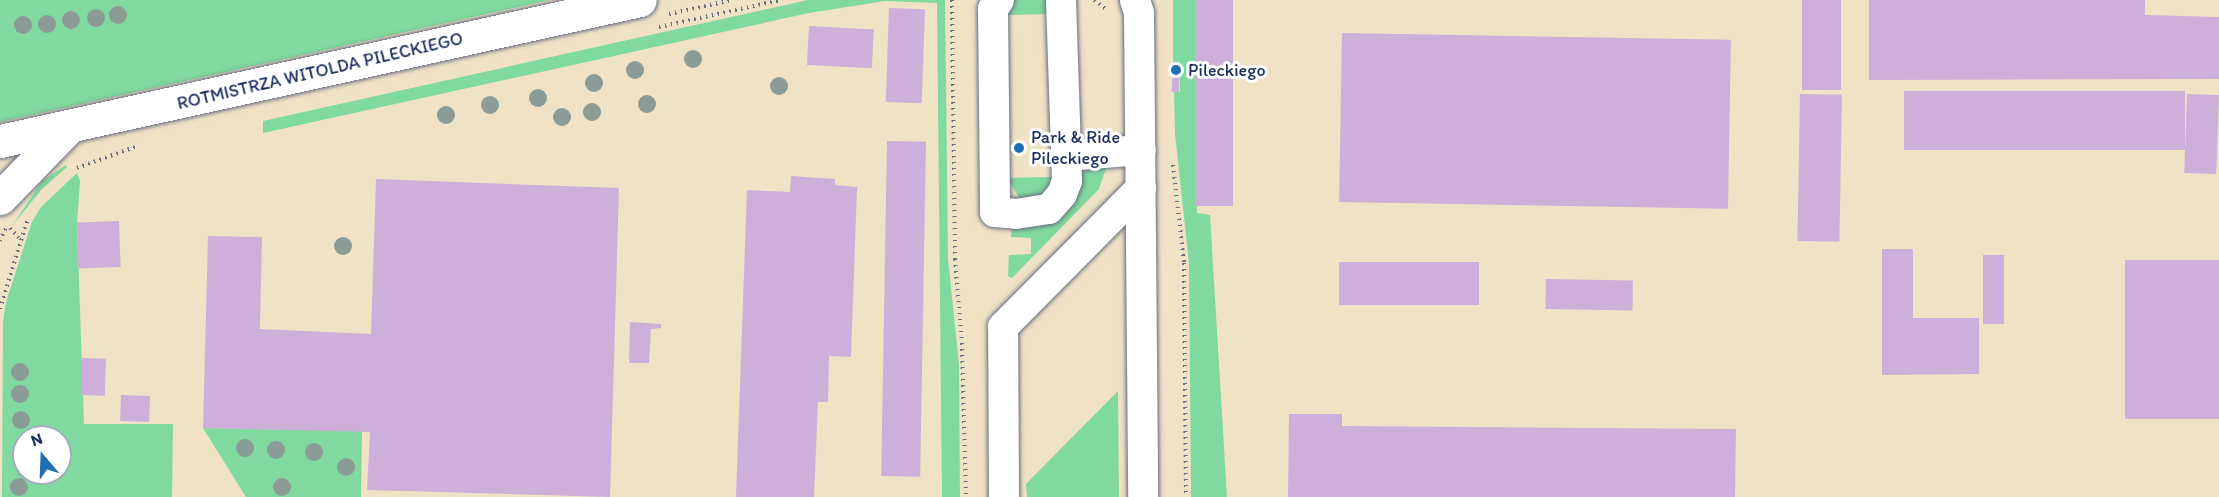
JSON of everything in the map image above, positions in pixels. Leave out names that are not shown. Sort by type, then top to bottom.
[{"type":"main road","name":"ROTMISTRZA WITOLDA PILECKIEGO","points":[[0,141],[67,129],[640,0]]},
{"type":"main road","points":[[4,211],[67,129]]},
{"type":"lane","points":[[999,0],[993,9],[995,212],[1040,212],[1049,209],[1062,194],[1067,181],[1061,0]]},
{"type":"lane","points":[[1139,4],[1143,497]]},
{"type":"lane","points":[[1066,156],[1141,150]]},
{"type":"lane","points":[[1004,497],[1003,327],[1141,188]]},
{"type":"path","points":[[657,28],[781,0]]},
{"type":"path","points":[[952,0],[956,259],[962,343],[966,497]]},
{"type":"path","points":[[1094,0],[1107,9]]},
{"type":"path","points":[[70,172],[93,160],[141,146]]},
{"type":"path","points":[[1173,158],[1184,263],[1186,497]]},
{"type":"path","points":[[0,309],[19,238],[32,210]]},
{"type":"path","points":[[4,211],[19,238]]},
{"type":"green space","points":[[0,0],[550,0],[0,122]]},
{"type":"green space","points":[[808,0],[945,0],[948,258],[959,365],[960,497],[942,497],[937,3],[885,1],[809,13],[263,133],[263,121]]},
{"type":"green space","points":[[1012,0],[1046,0],[1053,14],[1006,15]]},
{"type":"green space","points":[[1173,0],[1195,0],[1197,213],[1210,215],[1227,497],[1191,497],[1189,263],[1175,134],[1174,92],[1180,92],[1179,66],[1173,66]]},
{"type":"green space","points":[[66,165],[67,167],[42,189],[12,226],[42,181]]},
{"type":"green space","points":[[1107,165],[1099,189],[1012,278],[1008,276],[1009,255],[1031,254],[1031,238],[1011,237],[1012,227],[1087,169]]},
{"type":"green space","points":[[77,173],[80,181],[77,223],[84,424],[173,424],[172,497],[2,497],[3,322],[6,302],[32,222],[41,207]]},
{"type":"green space","points":[[1054,177],[1042,198],[1020,199],[1007,178]]},
{"type":"green space","points":[[1118,391],[1119,497],[1027,497],[1026,484]]},
{"type":"green space","points":[[203,428],[362,431],[361,497],[246,497]]},
{"type":"building","points":[[1195,0],[1233,0],[1233,206],[1195,206]]},
{"type":"building","points":[[1802,0],[1841,0],[1841,90],[1802,90]]},
{"type":"building","points":[[1869,0],[2145,0],[2145,15],[2219,17],[2219,79],[1869,80]]},
{"type":"building","points":[[889,8],[925,9],[922,103],[886,102]]},
{"type":"building","points":[[809,26],[874,29],[872,68],[807,65]]},
{"type":"building","points":[[1342,33],[1731,40],[1728,209],[1339,202]]},
{"type":"building","points":[[1172,66],[1179,66],[1179,92],[1172,92]]},
{"type":"building","points":[[1904,91],[2185,91],[2185,150],[1904,150]]},
{"type":"building","points":[[1800,94],[1842,95],[1839,242],[1797,241]]},
{"type":"building","points":[[2187,94],[2219,95],[2216,174],[2184,173]]},
{"type":"building","points":[[887,141],[926,142],[920,477],[881,476]]},
{"type":"building","points":[[791,176],[835,179],[835,185],[857,187],[851,357],[829,356],[828,402],[818,402],[814,497],[736,497],[747,190],[790,192]]},
{"type":"building","points":[[376,179],[619,188],[610,497],[367,490],[370,432],[203,428],[208,236],[262,237],[260,329],[371,334]]},
{"type":"building","points":[[119,221],[121,267],[79,268],[77,222]]},
{"type":"building","points":[[1882,249],[1913,249],[1913,318],[1979,318],[1979,374],[1882,375]]},
{"type":"building","points":[[1983,255],[2004,255],[2004,324],[1983,324]]},
{"type":"building","points":[[2125,260],[2219,260],[2219,419],[2125,419]]},
{"type":"building","points":[[1339,262],[1479,262],[1479,305],[1339,305]]},
{"type":"building","points":[[1546,279],[1633,281],[1632,311],[1545,309]]},
{"type":"building","points":[[630,322],[661,324],[661,328],[651,329],[649,363],[629,363]]},
{"type":"building","points":[[82,358],[106,359],[105,396],[81,395]]},
{"type":"building","points":[[121,395],[150,396],[149,422],[120,421]]},
{"type":"building","points":[[1289,414],[1342,414],[1342,426],[1736,429],[1735,497],[1288,497]]},
{"type":"place","name":"Pileckiego","points":[[1176,70]]},
{"type":"place","name":"Park & Ride Pileckiego","points":[[1019,148]]}]
